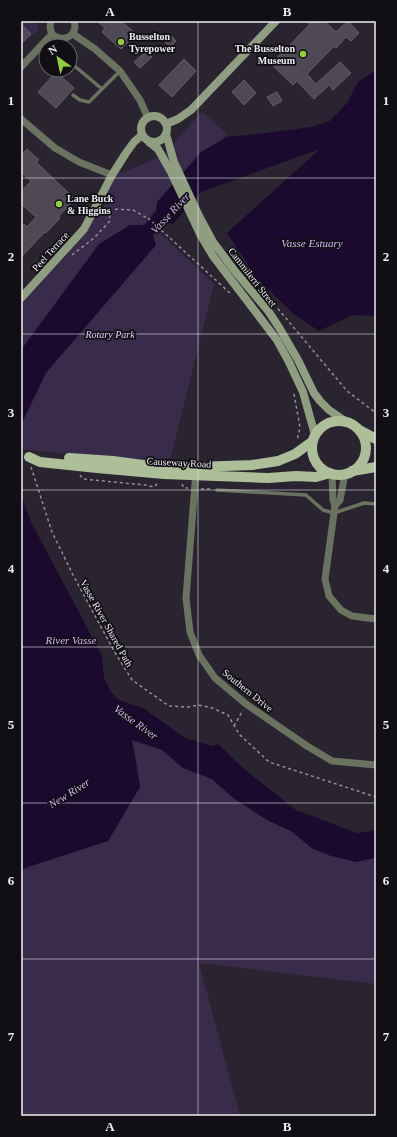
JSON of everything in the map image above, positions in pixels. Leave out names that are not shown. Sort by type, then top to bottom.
[{"type":"main road","points":[[166,124],[191,110],[276,21]]},
{"type":"main road","points":[[148,118],[160,118],[166,124],[166,134],[157,142],[149,142],[142,135],[142,125],[148,118]]},
{"type":"main road","name":"Cammilerri Street","points":[[166,134],[174,162],[173,170]]},
{"type":"main road","name":"Peel Terrace","points":[[21,298],[84,229],[112,175],[134,142],[142,135]]},
{"type":"main road","name":"Cammilerri Street","points":[[149,142],[158,149],[173,170],[196,217],[213,242],[280,329],[298,360],[314,393],[329,410],[344,421]]},
{"type":"main road","name":"Cammilerri Street","points":[[196,217],[201,236],[213,256],[276,340],[289,362],[303,392],[314,438]]},
{"type":"main road","points":[[349,473],[358,467],[363,460],[366,453],[364,438],[356,426],[344,421],[331,422],[319,430],[314,438],[312,448],[317,463],[323,469],[338,475],[349,473],[376,467]]},
{"type":"main road","points":[[360,431],[376,439]]},
{"type":"main road","name":"Causeway Road","points":[[196,471],[278,461],[295,454],[314,438]]},
{"type":"main road","name":"Causeway Road","points":[[27,460],[49,457],[113,461],[268,478],[296,476],[316,477],[331,473]]},
{"type":"street","points":[[51,21],[50,26],[52,34],[63,39],[72,34],[75,26],[74,21]]},
{"type":"street","points":[[21,67],[52,34]]},
{"type":"street","points":[[72,34],[95,49],[120,71],[140,100],[148,118]]},
{"type":"street","points":[[21,119],[55,148],[79,162],[112,175]]},
{"type":"street","name":"Southern Drive","points":[[196,471],[186,598],[190,632],[199,655],[215,678],[246,704],[332,761],[376,765]]},
{"type":"street","points":[[331,473],[335,510]]},
{"type":"street","points":[[349,473],[335,510],[325,579],[329,596],[341,610],[352,616],[376,619]]},
{"type":"lane","points":[[78,69],[102,89]]},
{"type":"lane","points":[[73,95],[80,100],[89,102],[120,71]]},
{"type":"lane","points":[[218,490],[306,496],[323,510],[335,510],[364,503],[376,504]]},
{"type":"path","points":[[96,206],[109,209],[133,210],[149,219],[236,298]]},
{"type":"path","points":[[70,257],[94,238],[110,221],[109,209]]},
{"type":"path","points":[[259,300],[267,297],[347,391],[375,413]]},
{"type":"path","points":[[294,392],[300,427],[297,442]]},
{"type":"path","name":"Vasse River Shared Path","points":[[27,460],[52,532],[80,589],[114,651],[132,680],[169,706],[188,707],[199,705],[212,708],[228,715],[239,734],[269,762],[376,797]]},
{"type":"path","points":[[234,726],[246,704]]},
{"type":"green space","points":[[21,21],[36,21],[38,31],[29,37],[21,46]]},
{"type":"green space","name":"Rotary Park","points":[[202,112],[227,134],[146,220],[214,284],[171,456],[160,464],[21,449],[21,300],[104,207],[104,173],[124,172],[162,156]]},
{"type":"green space","points":[[132,740],[162,750],[183,768],[212,779],[232,797],[267,820],[291,831],[313,849],[356,862],[374,858],[376,859],[376,984],[199,963],[240,1116],[21,1116],[21,872],[140,787]]},
{"type":"water","name":"Vasse Estuary","points":[[376,70],[376,316],[352,315],[319,331],[295,315],[259,281],[227,233],[320,149],[201,192],[173,224],[165,223],[153,235],[156,245],[46,373],[21,425],[21,350],[99,244],[130,225],[144,225],[156,212],[157,202],[201,152],[227,137],[311,127],[330,121],[347,103],[358,82]]},
{"type":"water","points":[[21,495],[31,522],[102,656],[104,678],[111,692],[119,700],[143,708],[185,738],[213,746],[218,744],[244,769],[296,810],[357,833],[376,830],[376,859],[374,858],[357,862],[331,856],[313,849],[291,831],[267,820],[232,797],[212,779],[183,768],[162,750],[132,740],[140,787],[108,841],[25,868],[21,872]]},
{"type":"building","name":"Busselton Tyrepower","points":[[97,21],[121,21],[136,34],[121,49],[102,32],[105,28]]},
{"type":"building","points":[[306,21],[324,21],[336,32],[348,21],[359,33],[351,41],[346,37],[336,48],[334,46],[307,74],[316,84],[340,62],[351,73],[333,90],[329,85],[314,99],[297,81],[293,85],[273,66],[279,60],[277,58],[286,47],[287,48],[310,24]]},
{"type":"building","points":[[21,24],[31,34],[21,44]]},
{"type":"building","points":[[169,34],[176,41],[170,47],[163,40]]},
{"type":"building","points":[[147,51],[152,57],[140,68],[134,62]]},
{"type":"building","points":[[184,59],[196,71],[172,97],[159,85]]},
{"type":"building","points":[[51,78],[63,78],[74,88],[56,108],[38,92]]},
{"type":"building","points":[[244,80],[256,93],[244,105],[232,92]]},
{"type":"building","points":[[277,92],[282,101],[273,106],[267,97]]},
{"type":"building","points":[[27,149],[39,160],[36,162],[75,199],[58,217],[60,218],[21,257],[21,228],[24,224],[27,227],[36,217],[21,204],[21,192],[31,181],[21,172],[21,156]]},
{"type":"waterway","name":"Vasse River","points":[[295,143],[376,128]]},
{"type":"place","name":"Busselton Tyrepower","points":[[121,42]]},
{"type":"place","name":"The Busselton Museum","points":[[303,54]]},
{"type":"place","name":"Lane Buck & Higgins","points":[[59,204]]},
{"type":"water label","name":"River Vasse","points":[[71,640]]},
{"type":"water label","name":"New River","points":[[69,793]]}]
